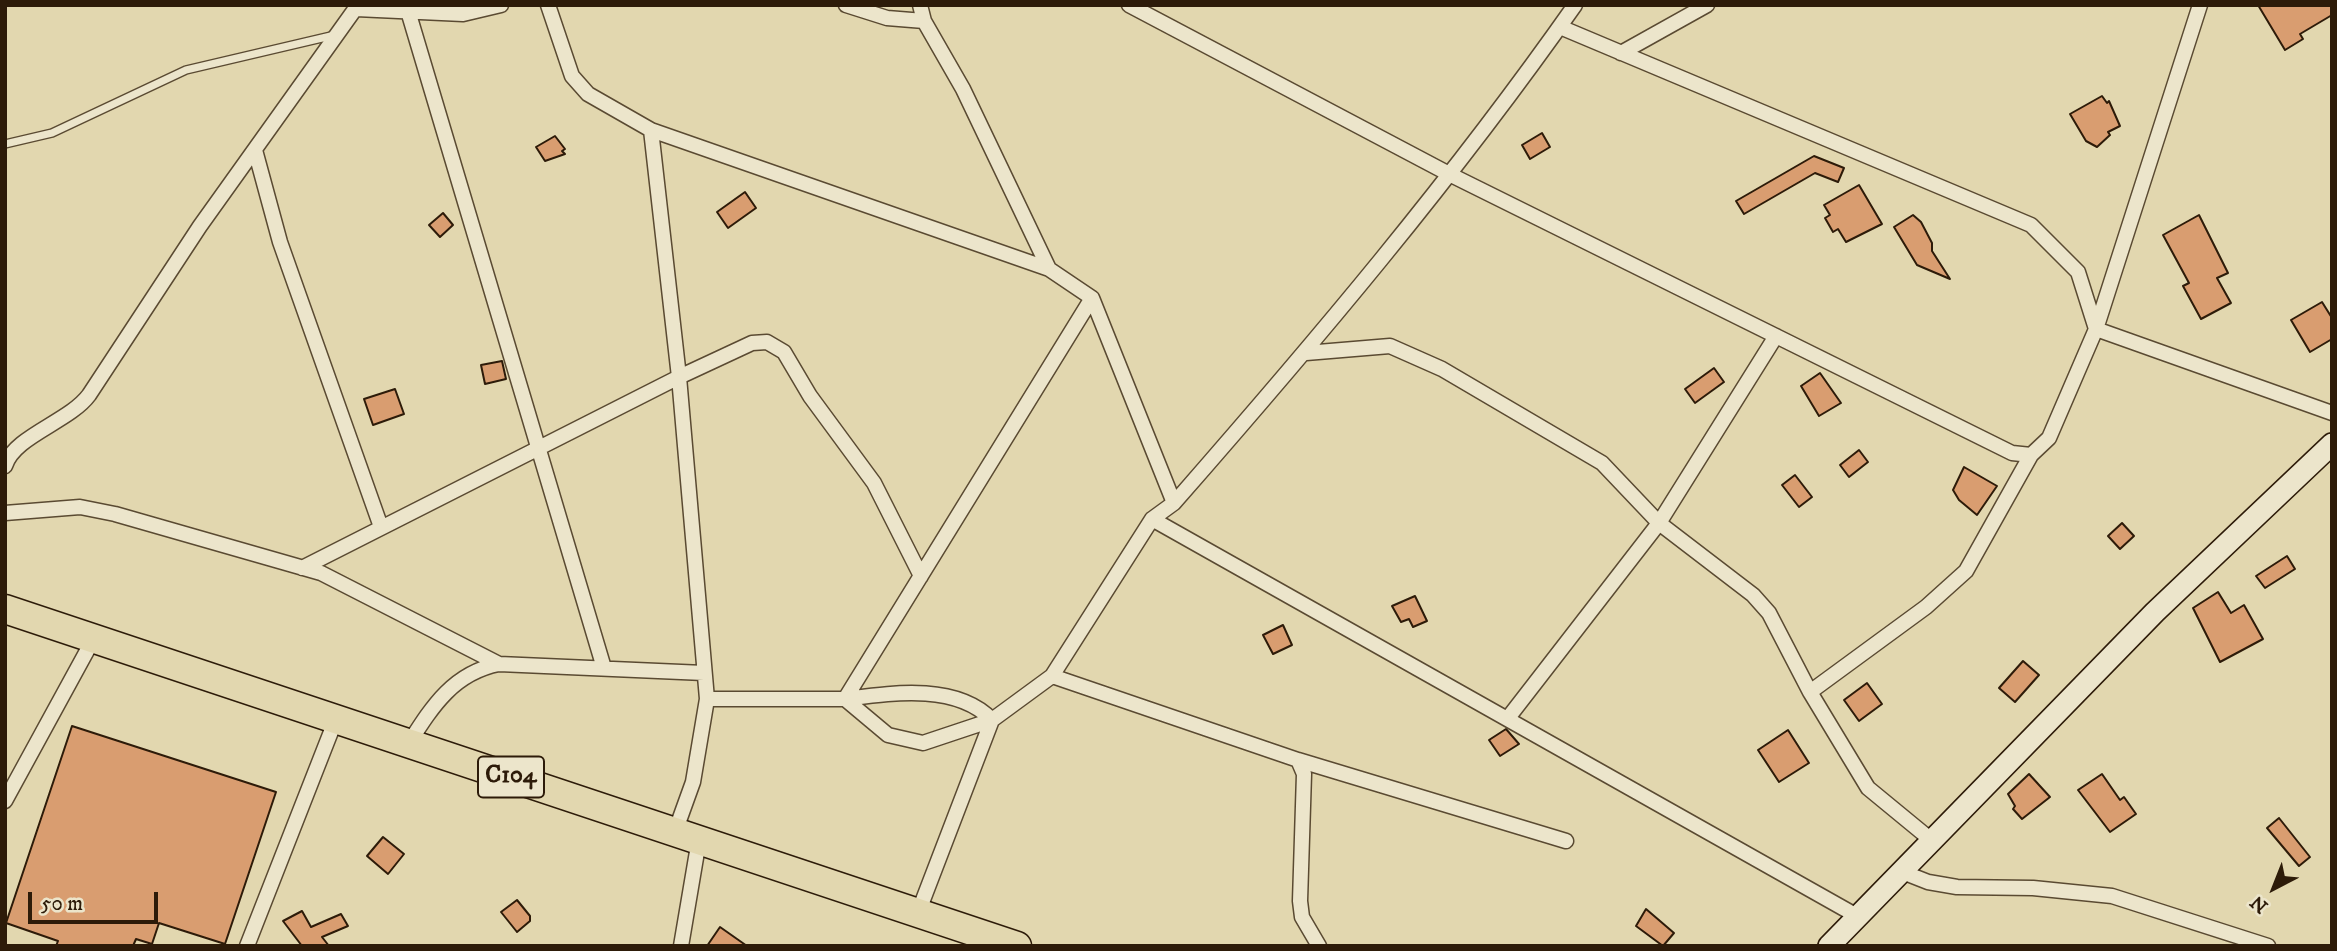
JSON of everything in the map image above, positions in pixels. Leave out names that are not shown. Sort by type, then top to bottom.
[{"type":"highway","name":"C104","points":[[5,609],[1017,946]]},
{"type":"street","points":[[5,466],[16,448],[78,410],[255,150],[357,7],[463,14],[501,5]]},
{"type":"street","points":[[548,5],[572,76],[588,94],[651,130],[1049,269],[1092,298],[1174,503]]},
{"type":"street","points":[[846,5],[887,18],[925,21]]},
{"type":"street","points":[[920,5],[925,21],[963,89],[1049,269]]},
{"type":"street","points":[[1129,5],[1152,10],[1451,175],[2012,453],[2031,455]]},
{"type":"street","points":[[845,698],[888,736],[923,743],[992,720],[1052,676],[1152,519],[1174,503],[1306,353],[1451,175],[1575,5]]},
{"type":"street","points":[[1621,53],[1707,5]]},
{"type":"street","points":[[1810,692],[1926,607],[1966,571],[2031,455],[2049,438],[2096,329],[2200,5]]},
{"type":"street","points":[[408,11],[604,668]]},
{"type":"street","points":[[1560,27],[2031,225],[2078,272],[2096,329]]},
{"type":"street","points":[[651,130],[679,377],[707,699],[687,836],[681,946]]},
{"type":"street","points":[[255,150],[280,242],[380,527]]},
{"type":"street","points":[[845,698],[1092,298]]},
{"type":"street","points":[[2096,329],[2332,413]]},
{"type":"street","points":[[1508,718],[1659,523],[1776,336]]},
{"type":"street","points":[[302,568],[679,377],[752,343],[767,342],[784,352],[810,396],[874,483],[921,576]]},
{"type":"street","points":[[1306,353],[1391,346],[1442,369],[1602,463],[1659,523],[1753,595],[1769,613],[1810,692],[1868,788],[1930,839]]},
{"type":"street","points":[[1837,944],[1857,916],[1930,839],[2155,612],[2332,444]]},
{"type":"street","points":[[5,513],[80,507],[115,514],[302,568],[342,583],[499,664]]},
{"type":"street","points":[[1152,519],[1857,916]]},
{"type":"street","points":[[5,801],[94,638]]},
{"type":"street","points":[[409,743],[436,700],[450,686],[480,667],[499,664],[704,673]]},
{"type":"street","points":[[1052,676],[1298,761],[1566,841]]},
{"type":"street","points":[[707,699],[845,698],[896,692],[945,696],[980,708],[992,720]]},
{"type":"street","points":[[247,946],[337,719]]},
{"type":"street","points":[[918,913],[992,720]]},
{"type":"street","points":[[1298,761],[1304,774],[1300,901],[1302,917],[1319,946]]},
{"type":"street","points":[[1900,871],[1927,881],[1957,887],[2033,888],[2112,896],[2268,946]]},
{"type":"lane","points":[[5,144],[52,134],[186,70],[338,34]]},
{"type":"building","points":[[2258,5],[2332,5],[2332,15],[2300,34],[2303,39],[2285,50]]},
{"type":"building","points":[[2102,96],[2107,103],[2109,101],[2120,126],[2108,132],[2110,135],[2097,147],[2086,141],[2070,114]]},
{"type":"building","points":[[1542,133],[1550,147],[1530,159],[1522,145]]},
{"type":"building","points":[[555,136],[565,149],[562,151],[565,154],[545,161],[536,147]]},
{"type":"building","points":[[1814,156],[1844,168],[1838,182],[1815,173],[1744,214],[1736,201]]},
{"type":"building","points":[[1859,185],[1882,224],[1846,242],[1838,229],[1833,232],[1825,218],[1830,215],[1824,205]]},
{"type":"building","points":[[745,192],[756,208],[728,228],[717,212]]},
{"type":"building","points":[[443,213],[453,225],[440,237],[429,225]]},
{"type":"building","points":[[1913,215],[1921,222],[1932,243],[1932,251],[1950,279],[1917,265],[1894,227]]},
{"type":"building","points":[[2199,215],[2228,273],[2217,278],[2231,303],[2201,319],[2183,286],[2189,283],[2163,235]]},
{"type":"building","points":[[2322,302],[2332,318],[2332,339],[2310,352],[2291,320]]},
{"type":"building","points":[[502,361],[506,379],[485,384],[481,365]]},
{"type":"building","points":[[1714,368],[1724,382],[1695,403],[1685,389]]},
{"type":"building","points":[[1820,373],[1841,403],[1819,416],[1801,386]]},
{"type":"building","points":[[395,389],[404,414],[373,425],[364,399]]},
{"type":"building","points":[[1859,450],[1868,462],[1849,477],[1840,465]]},
{"type":"building","points":[[1964,467],[1997,486],[1977,515],[1959,500],[1953,490]]},
{"type":"building","points":[[1795,475],[1812,497],[1799,507],[1782,485]]},
{"type":"building","points":[[2122,523],[2134,536],[2120,549],[2108,536]]},
{"type":"building","points":[[2287,556],[2295,569],[2265,588],[2256,576]]},
{"type":"building","points":[[2218,592],[2231,613],[2244,605],[2263,639],[2220,662],[2193,608]]},
{"type":"building","points":[[1415,596],[1427,621],[1413,627],[1409,619],[1401,622],[1392,606]]},
{"type":"building","points":[[1283,625],[1292,645],[1273,654],[1263,635]]},
{"type":"building","points":[[2023,661],[2039,675],[2015,702],[1999,688]]},
{"type":"building","points":[[1867,683],[1882,704],[1859,721],[1844,700]]},
{"type":"building","points":[[72,726],[276,792],[225,944],[159,923],[152,944],[136,939],[133,946],[56,946],[58,941],[6,923]]},
{"type":"building","points":[[1506,729],[1519,744],[1500,756],[1489,740]]},
{"type":"building","points":[[1788,730],[1809,763],[1779,782],[1758,750]]},
{"type":"building","points":[[2029,774],[2050,797],[2022,819],[2013,809],[2015,806],[2008,794]]},
{"type":"building","points":[[2102,774],[2120,800],[2124,797],[2136,814],[2110,832],[2078,790]]},
{"type":"building","points":[[2279,818],[2310,857],[2299,866],[2267,828]]},
{"type":"building","points":[[383,837],[404,854],[388,874],[367,856]]},
{"type":"building","points":[[517,900],[530,916],[530,921],[517,932],[501,912]]},
{"type":"building","points":[[1646,909],[1674,933],[1663,946],[1636,926]]},
{"type":"building","points":[[302,911],[311,927],[341,914],[348,926],[322,937],[329,946],[302,946],[283,921]]},
{"type":"building","points":[[720,927],[747,946],[707,946]]}]
